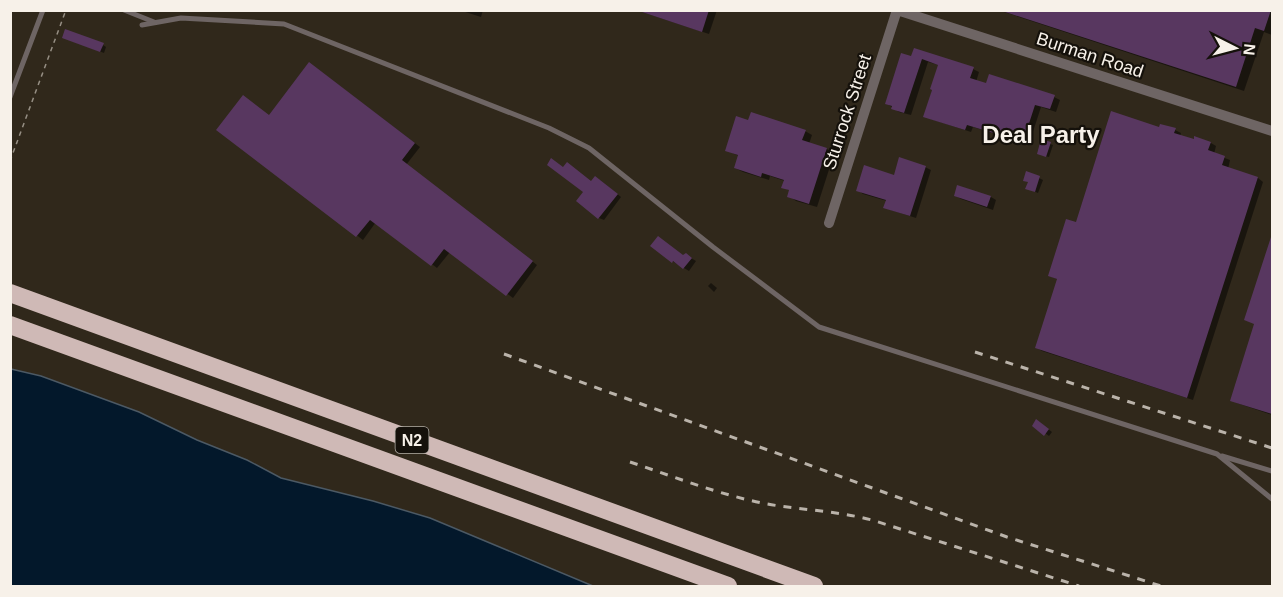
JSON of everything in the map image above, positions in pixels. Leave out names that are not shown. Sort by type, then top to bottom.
[{"type":"highway","name":"N2","points":[[10,293],[814,586]]},
{"type":"highway","name":"N2","points":[[10,325],[728,586]]},
{"type":"street","name":"Burman Road","points":[[897,10],[1272,131]]},
{"type":"street","name":"Sturrock Street","points":[[829,223],[897,10]]},
{"type":"lane","points":[[10,97],[42,10]]},
{"type":"lane","points":[[124,10],[155,22]]},
{"type":"lane","points":[[142,25],[181,18],[284,24],[549,128],[589,148],[713,247],[819,327],[1272,471]]},
{"type":"lane","points":[[1217,454],[1272,498]]},
{"type":"path","points":[[10,161],[66,10]]},
{"type":"water","points":[[11,369],[41,376],[139,412],[197,440],[247,460],[281,478],[430,518],[593,586],[11,586]]},
{"type":"building","points":[[642,10],[709,10],[702,32],[642,12]]},
{"type":"building","points":[[1005,10],[1271,10],[1264,31],[1255,28],[1236,87],[1005,12]]},
{"type":"building","points":[[65,29],[104,43],[100,52],[62,38]]},
{"type":"building","points":[[914,48],[974,67],[970,78],[986,83],[989,74],[1055,95],[1050,109],[1035,105],[1023,142],[967,125],[965,130],[923,117],[938,65],[922,59],[904,113],[891,109],[892,106],[885,104],[901,53],[911,56]]},
{"type":"building","points":[[309,62],[415,143],[402,160],[533,261],[506,296],[444,249],[431,266],[370,220],[356,237],[216,130],[243,95],[269,115]]},
{"type":"building","points":[[1111,111],[1159,127],[1160,124],[1176,128],[1174,133],[1194,139],[1194,136],[1211,142],[1208,150],[1225,156],[1222,165],[1258,177],[1187,398],[1035,348],[1057,279],[1048,276],[1066,219],[1076,222]]},
{"type":"building","points":[[751,112],[806,130],[802,140],[827,148],[809,204],[787,197],[789,190],[781,188],[784,180],[762,173],[761,177],[734,168],[738,155],[725,151],[736,116],[748,120]]},
{"type":"building","points":[[1041,139],[1051,142],[1046,157],[1037,154]]},
{"type":"building","points":[[899,157],[926,166],[910,216],[883,208],[886,200],[856,191],[864,165],[894,175]]},
{"type":"building","points":[[551,158],[563,167],[567,162],[591,181],[595,176],[618,194],[598,219],[576,201],[583,192],[547,165]]},
{"type":"building","points":[[1026,171],[1040,176],[1035,192],[1025,189],[1028,182],[1023,181]]},
{"type":"building","points":[[957,185],[991,196],[987,207],[954,196]]},
{"type":"building","points":[[658,236],[683,255],[686,253],[692,258],[683,269],[650,246]]},
{"type":"building","points":[[1271,237],[1272,414],[1230,401],[1254,324],[1244,320]]},
{"type":"building","points":[[1036,419],[1049,429],[1044,436],[1032,426]]},
{"type":"railway","points":[[975,352],[1272,448]]},
{"type":"railway","points":[[504,354],[1007,537],[1161,586]]},
{"type":"railway","points":[[630,462],[732,496],[872,520],[1079,586]]},
{"type":"district","name":"Deal Party","points":[[1041,134]]}]
